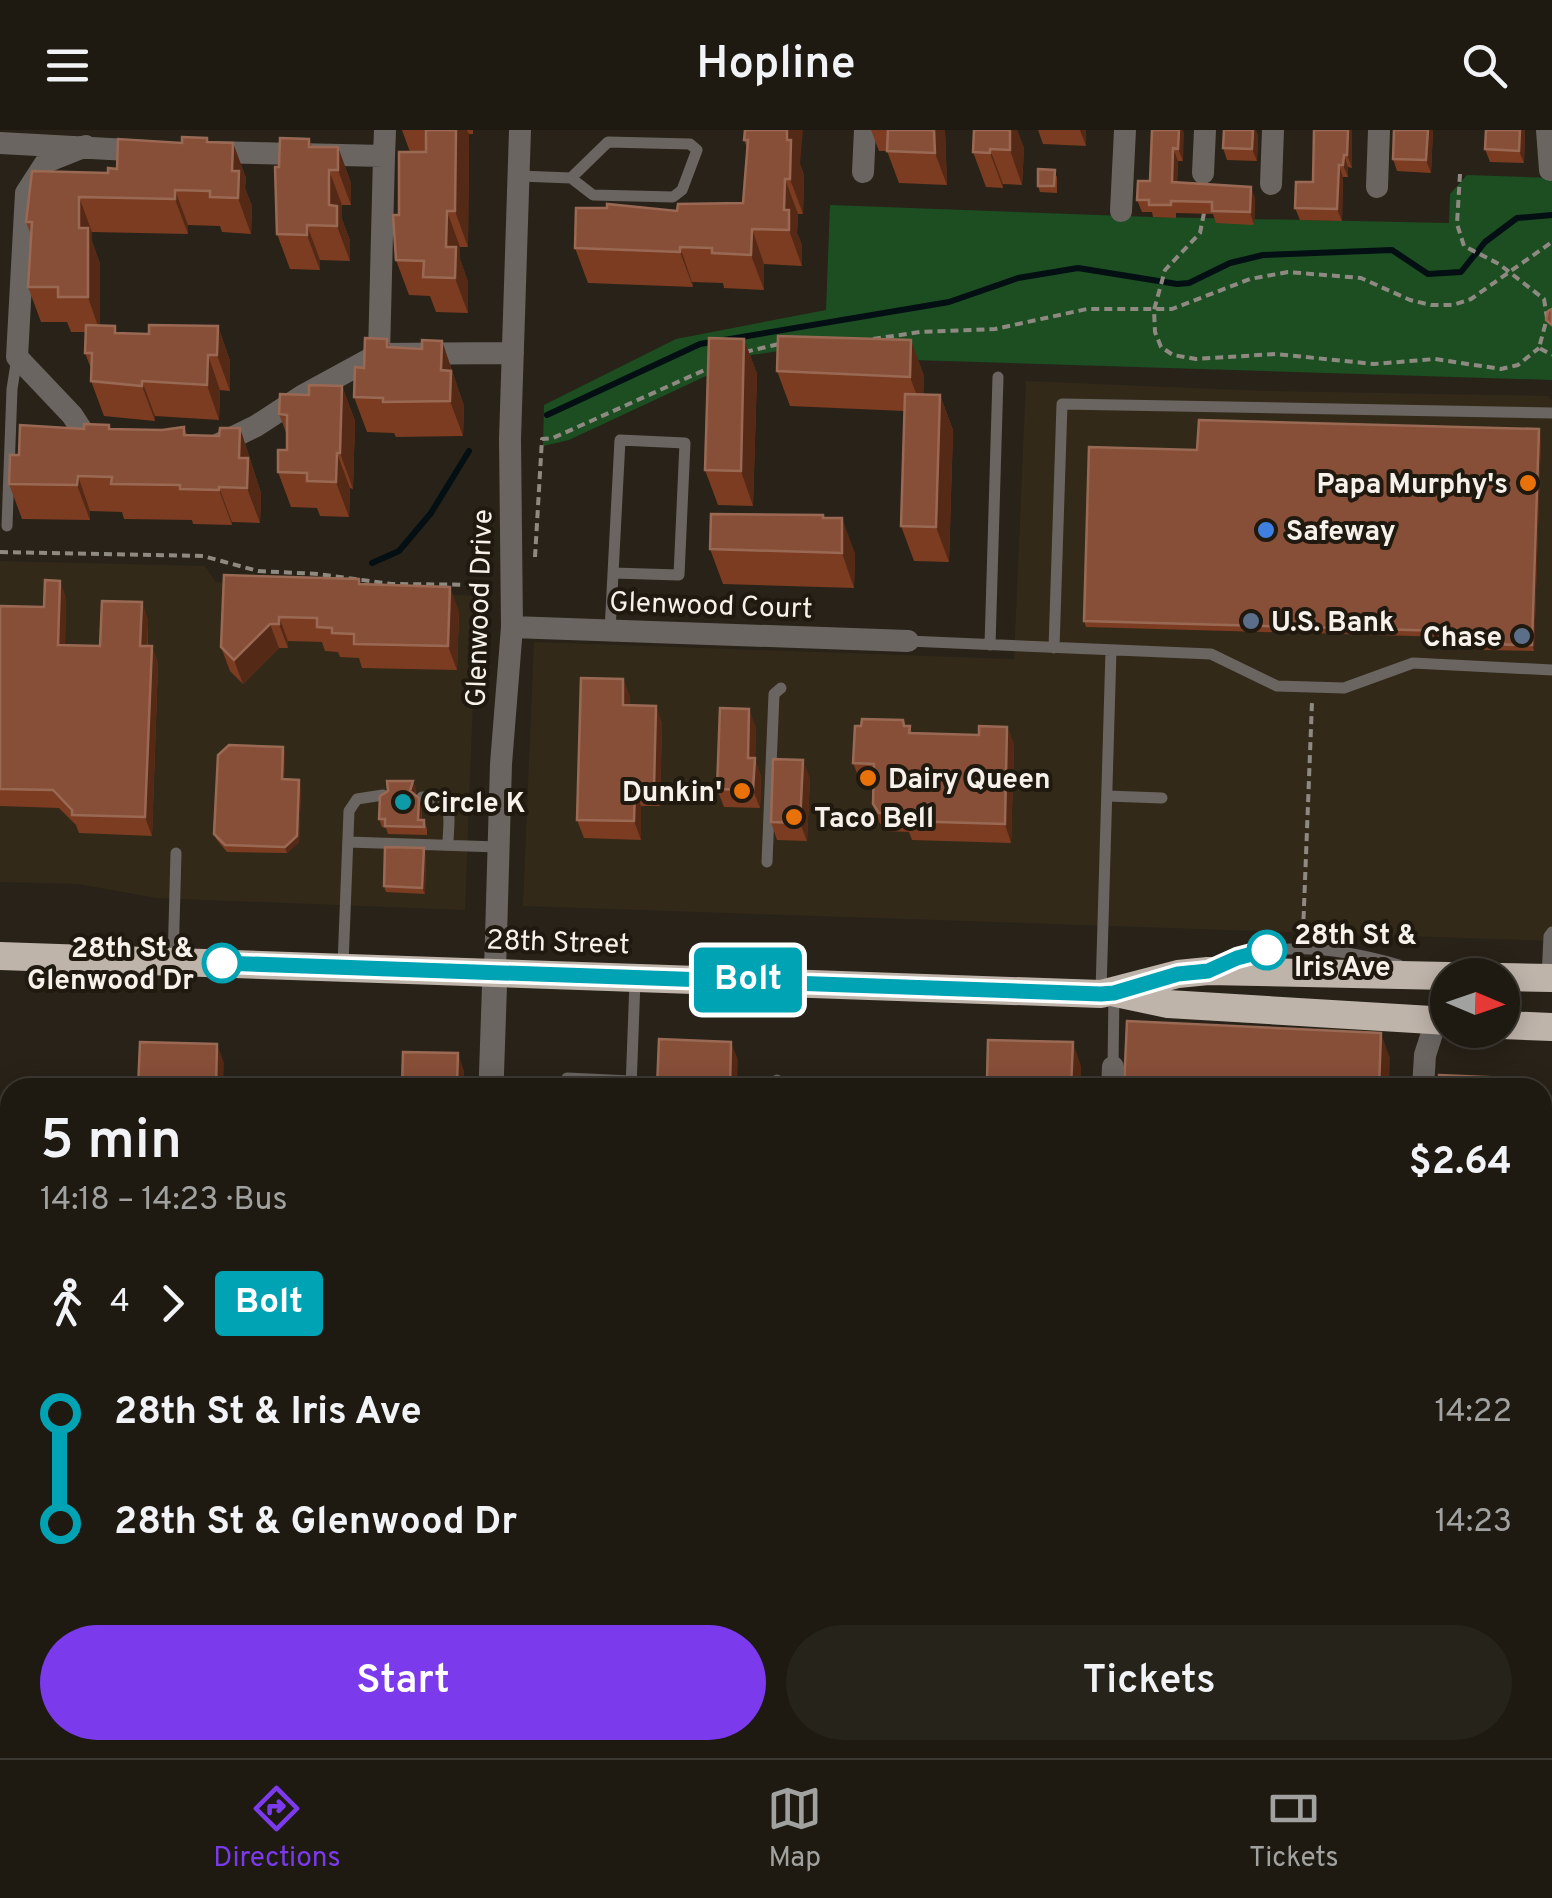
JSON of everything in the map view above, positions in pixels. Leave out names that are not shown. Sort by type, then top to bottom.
[{"type":"highway","name":"28th Street","points":[[0,956],[1108,993],[1231,1016],[1430,1021]]},
{"type":"highway","name":"28th Street","points":[[1108,993],[1178,974],[1208,971],[1430,976]]},
{"type":"highway","points":[[1520,977],[1550,978]]},
{"type":"highway","points":[[1520,1026],[1552,1027]]},
{"type":"street","points":[[379,354],[384,130]]},
{"type":"street","name":"Glenwood Drive","points":[[491,1078],[500,764],[512,627],[510,439],[520,130]]},
{"type":"street","points":[[863,172],[865,130]]},
{"type":"street","points":[[1122,211],[1125,130]]},
{"type":"street","points":[[1204,173],[1205,130]]},
{"type":"street","points":[[1271,184],[1272,130]]},
{"type":"street","points":[[1377,187],[1378,130]]},
{"type":"street","points":[[1547,130],[1550,170]]},
{"type":"street","points":[[0,144],[87,138],[140,150],[384,156]]},
{"type":"street","points":[[87,138],[46,162],[26,193],[18,357],[72,416],[89,441],[127,445]]},
{"type":"street","points":[[201,446],[218,445],[256,426],[379,354],[513,353]]},
{"type":"street","name":"Glenwood Court","points":[[512,627],[908,642]]},
{"type":"street","points":[[1424,1078],[1430,1036]]},
{"type":"lane","points":[[519,176],[571,178],[593,196],[673,197],[682,190],[697,150],[690,144],[608,142],[571,178]]},
{"type":"lane","points":[[7,526],[12,389],[18,357]]},
{"type":"lane","points":[[990,645],[998,377]]},
{"type":"lane","points":[[1054,648],[1062,404],[1552,413]]},
{"type":"lane","points":[[610,631],[613,573],[620,440],[685,443],[680,574],[613,573]]},
{"type":"lane","points":[[908,642],[1211,654],[1277,686],[1344,688],[1414,663],[1552,670]]},
{"type":"lane","points":[[1110,650],[1108,993],[1113,1077]]},
{"type":"lane","points":[[767,862],[774,694],[781,688]]},
{"type":"lane","points":[[343,967],[352,804],[366,795],[383,795]]},
{"type":"lane","points":[[1107,796],[1162,798]]},
{"type":"lane","points":[[422,797],[436,797],[446,803],[448,845]]},
{"type":"lane","points":[[348,842],[498,847]]},
{"type":"lane","points":[[173,962],[176,853]]},
{"type":"lane","points":[[1550,978],[1548,936],[1552,932]]},
{"type":"lane","points":[[631,1078],[636,976]]},
{"type":"lane","points":[[1380,1030],[1430,1022]]},
{"type":"path","points":[[1204,173],[1200,234],[1163,274],[1154,310],[1155,332],[1161,348],[1173,355],[1196,358],[1276,354],[1374,364],[1435,358],[1501,369],[1518,365],[1539,348],[1547,304],[1508,270],[1469,251],[1459,236],[1457,224],[1460,174]]},
{"type":"path","points":[[860,342],[896,334],[996,329],[1087,309],[1154,310],[1189,305],[1250,279],[1288,272],[1362,278],[1410,300],[1453,305],[1472,300],[1508,270],[1552,242]]},
{"type":"path","points":[[742,354],[764,345],[792,342]]},
{"type":"path","points":[[1539,348],[1552,356]]},
{"type":"path","points":[[534,566],[542,439],[554,438],[709,368]]},
{"type":"path","points":[[0,552],[12,549],[203,556],[258,570],[392,584],[513,585]]},
{"type":"path","points":[[1303,934],[1313,687]]},
{"type":"shaded area","points":[[1026,381],[1266,391],[1548,396],[1552,401],[1552,941],[523,906],[534,642],[1014,659]]},
{"type":"shaded area","points":[[0,561],[205,566],[216,582],[477,596],[465,910],[156,898],[78,884],[0,882]]},
{"type":"green space","points":[[1467,175],[1552,178],[1552,380],[849,358],[807,347],[751,355],[569,440],[543,446],[544,405],[676,339],[826,310],[830,205],[1449,223],[1450,194]]},
{"type":"building","points":[[426,130],[456,130],[455,211],[447,211],[446,247],[456,247],[455,278],[423,277],[424,261],[396,260],[393,215],[399,215],[399,152],[426,152]]},
{"type":"building","points":[[745,130],[787,130],[787,140],[791,140],[790,179],[785,179],[784,210],[789,210],[789,230],[752,229],[751,255],[712,253],[712,248],[680,247],[680,252],[575,248],[576,208],[607,208],[607,204],[677,211],[678,204],[743,203],[748,140],[744,140]]},
{"type":"building","points":[[888,130],[934,130],[935,153],[887,151]]},
{"type":"building","points":[[974,130],[1010,130],[1010,150],[973,152]]},
{"type":"building","points":[[1152,130],[1179,130],[1178,149],[1173,148],[1172,182],[1251,187],[1250,212],[1212,211],[1212,202],[1149,205],[1149,200],[1137,200],[1138,181],[1150,181]]},
{"type":"building","points":[[1224,130],[1253,130],[1252,149],[1223,148]]},
{"type":"building","points":[[1314,130],[1348,130],[1347,155],[1343,165],[1339,165],[1337,209],[1295,208],[1296,182],[1313,182]]},
{"type":"building","points":[[1394,130],[1428,130],[1426,160],[1393,159]]},
{"type":"building","points":[[1486,130],[1520,130],[1519,151],[1485,149]]},
{"type":"building","points":[[182,137],[233,143],[232,171],[239,171],[238,198],[210,197],[210,191],[175,190],[175,199],[79,197],[79,228],[88,228],[88,297],[58,297],[58,287],[28,287],[32,222],[26,222],[32,171],[108,173],[108,168],[117,169],[118,139],[182,143]]},
{"type":"building","points":[[280,138],[309,139],[309,147],[338,147],[338,170],[329,170],[329,205],[337,206],[337,226],[307,225],[307,235],[277,234],[275,167],[279,167]]},
{"type":"building","points":[[1038,169],[1055,170],[1054,186],[1038,186]]},
{"type":"building","points":[[1552,309],[1552,325],[1546,320]]},
{"type":"building","points":[[86,325],[115,326],[115,333],[149,334],[149,325],[218,326],[217,355],[208,355],[207,385],[142,381],[142,386],[91,381],[92,353],[85,353]]},
{"type":"building","points":[[778,336],[911,340],[910,377],[777,371]]},
{"type":"building","points":[[365,338],[387,339],[387,347],[422,349],[422,340],[442,341],[441,370],[451,371],[450,401],[383,402],[383,398],[354,397],[355,367],[364,368]]},
{"type":"building","points":[[709,338],[744,339],[741,471],[705,470]]},
{"type":"building","points":[[309,385],[342,386],[336,482],[307,481],[307,473],[278,472],[278,450],[287,450],[287,415],[279,414],[280,394],[309,395]]},
{"type":"building","points":[[905,394],[940,395],[936,527],[901,526]]},
{"type":"building","points":[[1199,420],[1539,429],[1532,645],[1482,644],[1483,632],[1084,621],[1089,447],[1197,450]]},
{"type":"building","points":[[84,424],[109,425],[109,429],[184,427],[184,435],[219,436],[220,428],[240,428],[239,458],[248,458],[247,488],[180,489],[180,485],[111,484],[112,477],[78,476],[77,485],[9,484],[10,455],[19,455],[20,425],[84,429]]},
{"type":"building","points":[[711,514],[842,518],[842,553],[710,549]]},
{"type":"building","points":[[224,575],[359,579],[359,584],[450,587],[448,646],[354,644],[354,634],[332,633],[332,628],[317,627],[317,618],[279,617],[279,624],[270,624],[234,660],[221,647]]},
{"type":"building","points":[[45,580],[60,581],[58,645],[100,646],[102,601],[142,602],[140,646],[152,646],[145,817],[72,815],[72,810],[53,790],[0,789],[0,606],[44,607]]},
{"type":"building","points":[[581,678],[623,679],[623,705],[656,706],[654,788],[635,788],[634,821],[577,820]]},
{"type":"building","points":[[720,708],[749,709],[748,758],[755,758],[753,790],[717,789]]},
{"type":"building","points":[[862,719],[903,720],[904,726],[910,726],[909,733],[979,735],[979,726],[1007,727],[1005,824],[905,821],[906,814],[879,813],[873,804],[874,764],[853,763],[855,726],[861,726]]},
{"type":"building","points":[[229,745],[283,747],[282,779],[299,780],[297,836],[285,847],[225,845],[214,834],[218,755]]},
{"type":"building","points":[[773,759],[803,760],[800,823],[771,822]]},
{"type":"building","points":[[387,781],[413,781],[410,791],[419,798],[418,820],[424,820],[424,827],[385,826],[385,819],[379,819],[380,796],[388,791]]},
{"type":"building","points":[[385,847],[424,848],[422,888],[384,886]]},
{"type":"building","points":[[1127,1021],[1381,1033],[1379,1078],[1124,1078]]},
{"type":"building","points":[[659,1039],[731,1042],[730,1078],[657,1078]]},
{"type":"building","points":[[988,1040],[1073,1042],[1071,1078],[987,1078]]},
{"type":"building","points":[[140,1042],[217,1044],[216,1078],[138,1078]]},
{"type":"building","points":[[403,1052],[458,1053],[457,1078],[402,1078]]},
{"type":"building","points":[[1439,1075],[1508,1078],[1439,1078]]},
{"type":"waterway","points":[[547,415],[700,344],[949,302],[1018,278],[1078,268],[1177,284],[1263,255],[1392,250],[1428,274],[1461,272],[1485,242],[1517,218],[1552,215]]},
{"type":"waterway","points":[[372,563],[399,551],[431,513],[469,451]]},
{"type":"bus line","name":"Bolt","points":[[222,963],[1101,994],[1178,974],[1208,971],[1252,952],[1267,950]]},
{"type":"place","name":"Papa Murphy's","points":[[1528,483]]},
{"type":"place","name":"Safeway","points":[[1266,530]]},
{"type":"place","name":"U.S. Bank","points":[[1251,621]]},
{"type":"place","name":"Chase","points":[[1522,636]]},
{"type":"place","name":"Dairy Queen","points":[[868,778]]},
{"type":"place","name":"Dunkin'","points":[[742,791]]},
{"type":"place","name":"Circle K","points":[[403,802]]},
{"type":"place","name":"Taco Bell","points":[[794,817]]},
{"type":"place","name":"28th St & Iris Ave","points":[[1267,950]]},
{"type":"place","name":"28th St & Glenwood Dr","points":[[222,963]]}]
